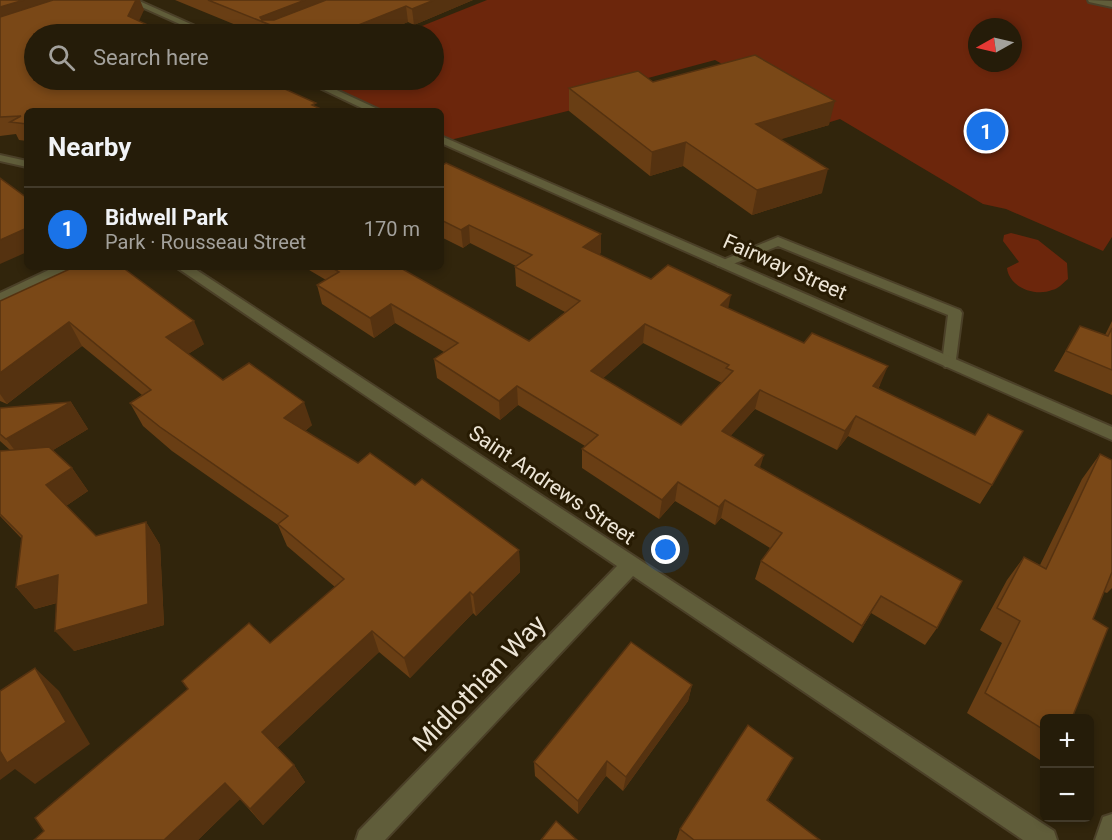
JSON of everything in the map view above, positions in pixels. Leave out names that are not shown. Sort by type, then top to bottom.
[{"type":"street","points":[[130,0],[185,24]]},
{"type":"street","points":[[1092,0],[1112,4]]},
{"type":"street","points":[[330,90],[370,108]]},
{"type":"street","name":"Fairway Street","points":[[444,140],[1112,434]]},
{"type":"street","points":[[0,158],[24,163]]},
{"type":"street","points":[[723,263],[778,241],[955,314],[950,363]]},
{"type":"street","points":[[0,299],[60,270]]},
{"type":"street","name":"Saint Andrews Street","points":[[188,270],[1045,840]]},
{"type":"street","name":"Midlothian Way","points":[[368,840],[631,565]]},
{"type":"street","points":[[1107,840],[1112,826]]},
{"type":"shaded area","points":[[487,0],[1092,0],[1112,4],[1112,237],[1103,251],[1006,209],[983,204],[840,119],[827,123],[715,60],[596,92],[608,101],[446,141],[444,140],[444,108],[370,108],[330,90],[444,90],[444,24],[427,24]]},
{"type":"shaded area","points":[[1011,233],[1038,240],[1067,263],[1068,279],[1056,288],[1045,292],[1031,291],[1018,285],[1012,280],[1007,268],[1019,262],[1003,241],[1004,235]]},
{"type":"building","points":[[0,0],[24,0],[0,7]]},
{"type":"building","points":[[53,0],[136,0],[128,16],[145,24],[24,24],[24,90],[287,90],[316,103],[312,105],[318,108],[24,108],[24,124],[10,122],[21,116],[0,117],[0,17]]},
{"type":"building","points":[[208,0],[305,0],[260,17],[262,20],[274,20],[326,0],[434,0],[412,9],[406,6],[361,24],[268,24]]},
{"type":"building","points":[[755,55],[835,101],[756,124],[828,169],[757,190],[686,142],[652,152],[569,88],[638,71],[653,82]]},
{"type":"building","points":[[446,163],[601,234],[583,247],[651,279],[668,265],[731,295],[721,305],[804,343],[812,333],[888,366],[873,386],[975,435],[988,414],[1023,431],[992,485],[856,416],[845,431],[760,390],[722,431],[764,455],[755,465],[962,581],[937,628],[881,596],[862,626],[761,561],[782,533],[725,500],[719,507],[678,482],[662,500],[582,449],[598,435],[517,386],[499,401],[434,359],[458,343],[391,304],[370,318],[317,285],[339,272],[336,270],[404,270],[529,341],[580,301],[515,267],[532,255],[469,225],[461,230],[444,222],[444,164]],"holes":[[[645,324],[729,365],[726,368],[733,371],[681,425],[591,371]]]},
{"type":"building","points":[[0,178],[24,196],[24,229],[0,240]]},
{"type":"building","points":[[67,270],[126,270],[194,321],[166,337],[223,380],[249,363],[304,402],[284,418],[358,463],[370,453],[415,485],[422,479],[519,550],[473,595],[470,592],[404,658],[372,631],[262,732],[294,765],[250,809],[225,783],[164,840],[34,840],[44,831],[35,818],[188,689],[182,681],[249,623],[270,643],[344,579],[278,524],[288,516],[160,427],[130,403],[151,390],[69,322],[0,373],[0,301]]},
{"type":"building","points":[[1080,326],[1108,336],[1112,328],[1112,370],[1066,351]]},
{"type":"building","points":[[71,402],[6,439],[0,434],[0,408]]},
{"type":"building","points":[[49,447],[72,468],[46,485],[96,536],[146,522],[148,604],[55,631],[58,575],[16,587],[22,536],[0,514],[0,451]]},
{"type":"building","points":[[1100,454],[1112,460],[1112,572],[1093,619],[1108,628],[1074,714],[1040,714],[1040,727],[985,693],[1020,621],[997,608],[1024,557],[1046,569]]},
{"type":"building","points":[[631,642],[692,685],[626,777],[607,761],[578,801],[534,762]]},
{"type":"building","points":[[35,668],[66,722],[7,763],[0,751],[0,691]]},
{"type":"building","points":[[748,725],[793,758],[767,800],[820,840],[694,840],[680,829]]},
{"type":"building","points":[[556,821],[577,840],[541,840]]},
{"type":"place","name":"Bidwell Park","points":[[986,131]]}]
